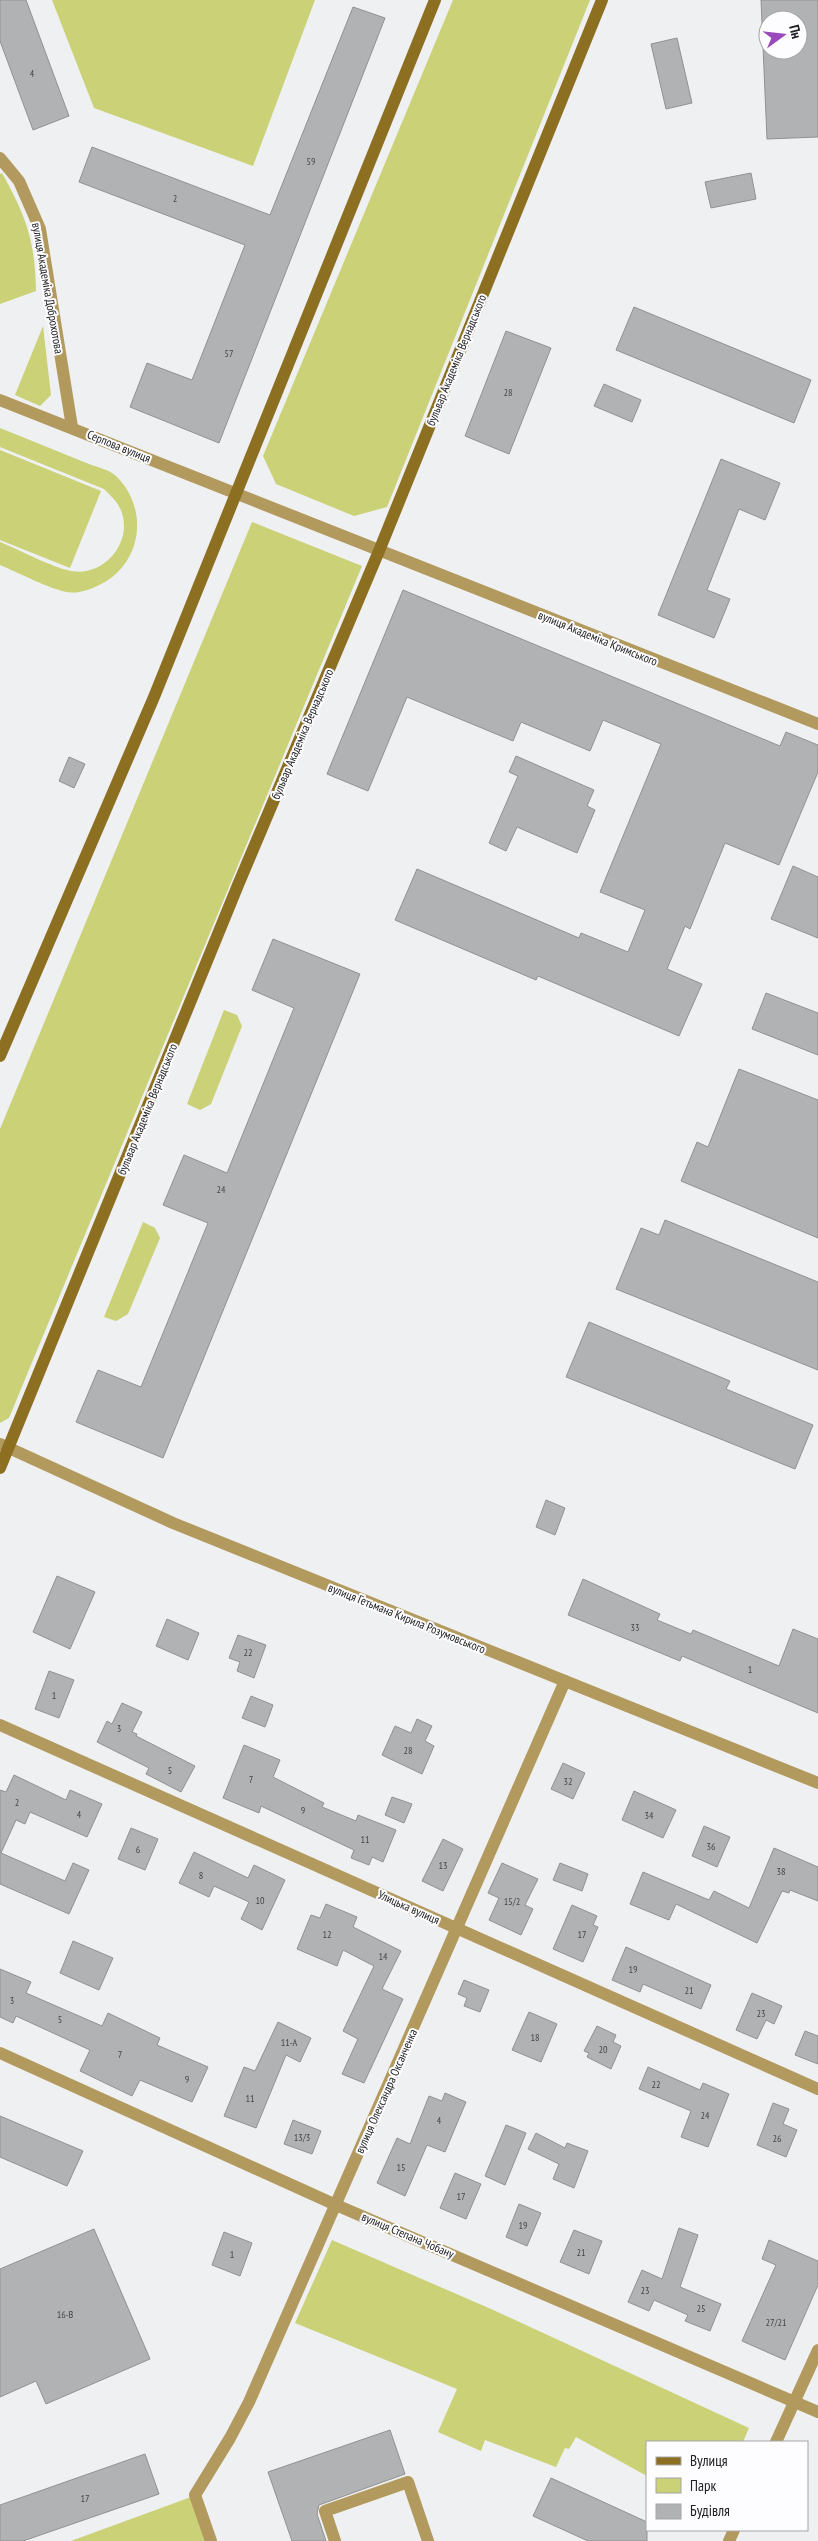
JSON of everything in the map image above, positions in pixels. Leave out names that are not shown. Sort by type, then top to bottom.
[{"type":"main road","points":[[0,1056],[154,696],[435,0]]},
{"type":"main road","name":"бульвар Академіка Вернадського","points":[[0,1468],[4,1445],[379,551],[602,0]]},
{"type":"street","name":"вулиця Академіка Доброхотова","points":[[0,158],[19,181],[40,228],[72,427]]},
{"type":"street","name":"Серпова вулиця","points":[[0,400],[72,427],[379,551]]},
{"type":"street","name":"вулиця Академіка Кримського","points":[[379,551],[818,724]]},
{"type":"street","name":"вулиця Гетьмана Кирила Розумовського","points":[[4,1445],[39,1464],[173,1524],[818,1783]]},
{"type":"street","name":"вулиця Олександра Оксанченка","points":[[211,2541],[195,2495],[230,2438],[249,2402],[565,1681]]},
{"type":"street","name":"Улицька вулиця","points":[[0,1725],[818,2090]]},
{"type":"street","name":"вулиця Степана Чобану","points":[[0,2053],[336,2205],[818,2412]]},
{"type":"street","points":[[776,2441],[818,2350]]},
{"type":"street","points":[[335,2541],[325,2511],[408,2482],[428,2541]]},
{"type":"green space","points":[[52,0],[315,0],[253,166],[94,108]]},
{"type":"green space","points":[[453,0],[590,0],[387,507],[354,516],[276,484],[263,456]]},
{"type":"green space","points":[[2,173],[28,229],[34,258],[36,291],[0,304],[0,174]]},
{"type":"green space","points":[[43,326],[51,395],[40,406],[15,395]]},
{"type":"green space","points":[[0,428],[110,472],[116,476],[127,490],[134,505],[137,521],[136,537],[132,552],[123,566],[112,577],[90,589],[79,592],[61,591],[0,565],[0,542],[63,569],[83,572],[94,569],[112,556],[119,547],[124,525],[119,506],[104,489],[0,447]]},
{"type":"green space","points":[[0,450],[101,491],[70,568],[0,540]]},
{"type":"green space","points":[[252,522],[362,566],[9,1418],[0,1423],[0,1129]]},
{"type":"green space","points":[[224,1010],[237,1015],[242,1026],[211,1104],[200,1110],[187,1104]]},
{"type":"green space","points":[[143,1222],[155,1228],[160,1238],[128,1314],[116,1321],[104,1317]]},
{"type":"green space","points":[[332,2240],[491,2309],[749,2428],[743,2441],[646,2441],[646,2475],[576,2437],[569,2449],[565,2448],[556,2467],[485,2440],[481,2451],[438,2432],[457,2389],[295,2323]]},
{"type":"green space","points":[[191,2497],[207,2541],[71,2541]]},
{"type":"building","points":[[0,0],[26,0],[69,116],[33,130],[0,41]]},
{"type":"building","points":[[761,0],[818,0],[818,137],[767,139],[764,60],[808,60],[808,10],[761,10]]},
{"type":"building","points":[[353,7],[385,18],[219,443],[130,407],[147,363],[192,380],[245,245],[79,182],[92,147],[270,215]]},
{"type":"building","points":[[677,38],[692,103],[666,109],[651,44]]},
{"type":"building","points":[[751,173],[756,199],[711,208],[705,182]]},
{"type":"building","points":[[634,307],[811,380],[794,423],[616,350]]},
{"type":"building","points":[[506,331],[551,348],[509,454],[465,436]]},
{"type":"building","points":[[604,384],[641,400],[632,422],[594,406]]},
{"type":"building","points":[[721,459],[780,483],[765,520],[739,509],[707,590],[730,599],[714,638],[658,615]]},
{"type":"building","points":[[403,590],[780,746],[786,732],[818,745],[818,772],[779,865],[725,843],[690,929],[685,926],[667,969],[702,984],[679,1036],[538,976],[536,980],[395,920],[417,869],[579,938],[581,933],[628,952],[645,910],[600,892],[661,744],[603,720],[590,751],[521,722],[513,741],[407,697],[368,791],[327,774]]},
{"type":"building","points":[[516,756],[594,790],[587,806],[595,810],[577,853],[517,827],[506,851],[489,843],[518,776],[509,772]]},
{"type":"building","points":[[69,757],[85,764],[74,788],[59,781]]},
{"type":"building","points":[[793,866],[818,877],[818,938],[771,919]]},
{"type":"building","points":[[273,939],[360,974],[163,1458],[76,1422],[98,1370],[141,1387],[208,1223],[163,1205],[184,1155],[227,1173],[294,1008],[252,990]]},
{"type":"building","points":[[766,993],[818,1013],[818,1055],[752,1029]]},
{"type":"building","points":[[739,1069],[818,1100],[818,1238],[681,1181],[697,1142],[708,1147]]},
{"type":"building","points":[[665,1220],[818,1282],[818,1370],[616,1289],[641,1228],[659,1235]]},
{"type":"building","points":[[589,1322],[730,1381],[726,1389],[813,1425],[795,1469],[566,1377]]},
{"type":"building","points":[[546,1500],[565,1508],[555,1535],[536,1527]]},
{"type":"building","points":[[57,1576],[95,1592],[70,1649],[33,1632]]},
{"type":"building","points":[[583,1579],[660,1614],[657,1620],[691,1634],[693,1630],[779,1666],[793,1629],[818,1639],[818,1713],[682,1656],[680,1661],[568,1615]]},
{"type":"building","points":[[167,1619],[199,1633],[188,1660],[156,1646]]},
{"type":"building","points":[[238,1635],[266,1645],[254,1678],[237,1671],[240,1662],[229,1658]]},
{"type":"building","points":[[49,1671],[74,1680],[59,1718],[35,1709]]},
{"type":"building","points":[[251,1696],[273,1705],[265,1727],[242,1718]]},
{"type":"building","points":[[122,1703],[142,1712],[132,1732],[137,1734],[136,1736],[195,1766],[181,1792],[146,1774],[149,1768],[97,1742],[107,1721],[112,1724]]},
{"type":"building","points":[[417,1719],[432,1726],[425,1741],[434,1746],[422,1774],[382,1755],[395,1726],[411,1733]]},
{"type":"building","points":[[244,1745],[280,1760],[273,1777],[324,1803],[322,1807],[356,1821],[358,1815],[396,1830],[383,1862],[372,1857],[369,1865],[351,1858],[354,1850],[261,1806],[259,1813],[223,1798]]},
{"type":"building","points":[[563,1763],[585,1773],[573,1799],[551,1789]]},
{"type":"building","points":[[14,1775],[66,1800],[70,1790],[102,1804],[87,1837],[30,1812],[25,1824],[16,1820],[1,1853],[65,1881],[73,1863],[89,1870],[69,1914],[0,1884],[0,1790],[6,1792]]},
{"type":"building","points":[[634,1791],[676,1810],[663,1838],[622,1820]]},
{"type":"building","points":[[392,1797],[412,1804],[404,1823],[385,1815]]},
{"type":"building","points":[[704,1826],[730,1837],[717,1867],[692,1856]]},
{"type":"building","points":[[131,1828],[158,1839],[145,1870],[118,1859]]},
{"type":"building","points":[[443,1839],[463,1849],[443,1891],[422,1881]]},
{"type":"building","points":[[774,1848],[818,1867],[818,1901],[790,1890],[789,1893],[782,1891],[757,1943],[676,1904],[669,1920],[630,1904],[643,1872],[709,1900],[714,1891],[749,1908]]},
{"type":"building","points":[[194,1852],[248,1878],[254,1865],[285,1880],[262,1930],[241,1919],[249,1902],[214,1886],[209,1897],[179,1883]]},
{"type":"building","points":[[502,1863],[538,1879],[525,1905],[533,1909],[521,1935],[489,1920],[499,1898],[488,1893]]},
{"type":"building","points":[[560,1863],[588,1874],[582,1891],[553,1880]]},
{"type":"building","points":[[326,1904],[357,1917],[353,1927],[401,1951],[382,1989],[403,1999],[364,2083],[342,2074],[358,2039],[343,2031],[374,1966],[343,1950],[337,1966],[297,1949],[311,1915],[320,1918]]},
{"type":"building","points":[[572,1905],[597,1916],[593,1925],[598,1927],[583,1962],[553,1949]]},
{"type":"building","points":[[73,1941],[113,1958],[99,1990],[60,1973]]},
{"type":"building","points":[[626,1947],[711,1985],[701,2009],[643,1984],[640,1992],[612,1980]]},
{"type":"building","points":[[0,1969],[31,1982],[26,1993],[102,2026],[108,2013],[160,2038],[157,2045],[208,2067],[192,2102],[140,2080],[132,2096],[80,2071],[90,2050],[16,2016],[13,2023],[0,2017]]},
{"type":"building","points":[[464,1980],[489,1990],[480,2012],[464,2006],[467,1998],[458,1994]]},
{"type":"building","points":[[752,1993],[782,2006],[774,2024],[766,2020],[757,2039],[736,2030]]},
{"type":"building","points":[[529,2012],[557,2024],[541,2062],[512,2050]]},
{"type":"building","points":[[278,2022],[311,2038],[300,2062],[286,2055],[256,2128],[224,2116],[244,2067],[255,2071]]},
{"type":"building","points":[[597,2026],[616,2035],[613,2042],[621,2046],[611,2069],[587,2057],[589,2053],[584,2051]]},
{"type":"building","points":[[805,2031],[818,2036],[818,2064],[795,2055]]},
{"type":"building","points":[[648,2067],[700,2090],[703,2083],[729,2094],[708,2147],[681,2137],[691,2111],[639,2089]]},
{"type":"building","points":[[445,2093],[466,2102],[445,2152],[427,2145],[405,2196],[377,2183],[397,2138],[410,2144],[429,2096],[442,2101]]},
{"type":"building","points":[[773,2103],[789,2109],[783,2124],[797,2130],[786,2157],[757,2145]]},
{"type":"building","points":[[0,2116],[83,2151],[67,2186],[0,2157]]},
{"type":"building","points":[[293,2120],[321,2131],[312,2154],[284,2144]]},
{"type":"building","points":[[506,2125],[526,2133],[505,2185],[485,2176]]},
{"type":"building","points":[[536,2133],[565,2148],[567,2143],[588,2151],[574,2188],[553,2179],[559,2164],[528,2149]]},
{"type":"building","points":[[455,2173],[481,2184],[466,2219],[440,2208]]},
{"type":"building","points":[[519,2204],[541,2213],[527,2246],[506,2237]]},
{"type":"building","points":[[679,2228],[698,2235],[680,2287],[721,2304],[710,2331],[685,2321],[688,2315],[654,2300],[649,2311],[628,2302],[642,2270],[662,2279]]},
{"type":"building","points":[[94,2229],[150,2359],[46,2404],[36,2381],[0,2397],[0,2269]]},
{"type":"building","points":[[574,2230],[602,2241],[589,2274],[560,2262]]},
{"type":"building","points":[[224,2232],[252,2243],[240,2276],[212,2265]]},
{"type":"building","points":[[769,2240],[818,2261],[818,2285],[785,2360],[742,2341],[776,2265],[762,2259]]},
{"type":"building","points":[[390,2430],[405,2474],[319,2505],[317,2514],[326,2541],[292,2541],[268,2472]]},
{"type":"building","points":[[145,2454],[159,2494],[23,2541],[0,2541],[0,2505]]},
{"type":"building","points":[[551,2478],[646,2522],[647,2541],[588,2541],[533,2516]]}]
